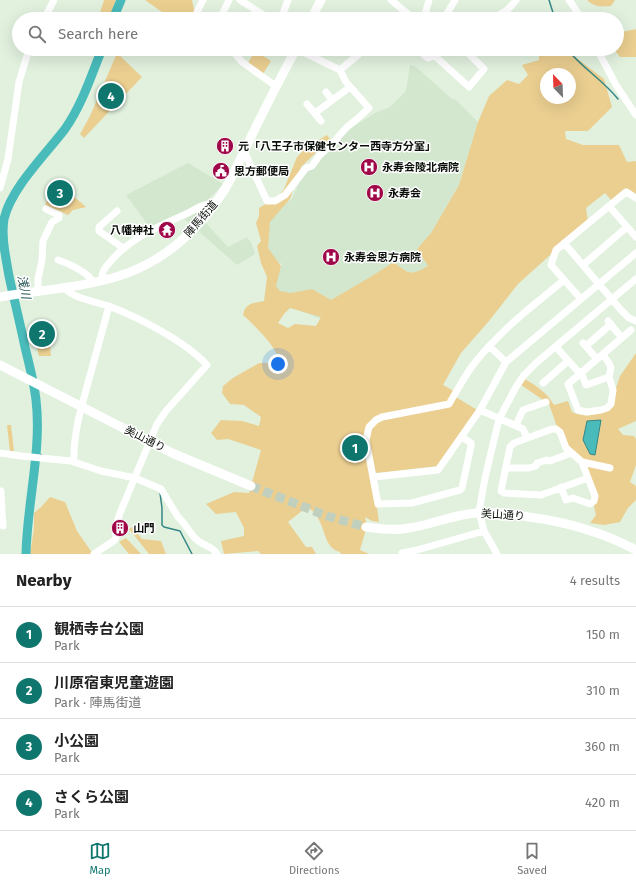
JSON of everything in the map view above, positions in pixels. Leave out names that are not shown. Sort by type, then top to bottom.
[{"type":"main road","points":[[315,12],[321,0]]},
{"type":"main road","name":"陣馬街道","points":[[0,297],[38,292],[121,276],[165,254],[185,238],[202,221],[225,189],[291,56]]},
{"type":"main road","name":"美山通り","points":[[0,365],[150,442],[251,486]]},
{"type":"main road","name":"美山通り","points":[[366,527],[381,529],[408,529],[448,518],[479,512],[514,514],[566,523],[609,537],[636,550]]},
{"type":"street","points":[[48,12],[54,0]]},
{"type":"street","points":[[197,12],[203,0]]},
{"type":"street","points":[[223,12],[228,0]]},
{"type":"street","points":[[240,0],[259,12]]},
{"type":"street","points":[[284,12],[288,0]]},
{"type":"street","points":[[391,0],[406,12]]},
{"type":"street","points":[[426,12],[429,0]]},
{"type":"street","points":[[448,12],[455,0]]},
{"type":"street","points":[[504,12],[516,0]]},
{"type":"street","points":[[569,0],[577,12]]},
{"type":"street","points":[[0,188],[8,159],[19,82],[27,56]]},
{"type":"street","points":[[237,56],[242,62],[277,87]]},
{"type":"street","points":[[244,151],[267,201],[274,201],[281,198],[288,192],[306,168],[312,166],[319,156],[347,127],[369,108],[346,82],[340,70],[308,56]]},
{"type":"street","points":[[340,70],[357,56]]},
{"type":"street","points":[[426,56],[428,58],[435,56],[469,87],[484,69],[471,56]]},
{"type":"street","points":[[602,56],[616,84],[636,115]]},
{"type":"street","points":[[315,113],[350,87]]},
{"type":"street","points":[[326,92],[332,100]]},
{"type":"street","points":[[307,104],[321,121]]},
{"type":"street","points":[[581,299],[551,265],[556,250],[626,192],[636,198]]},
{"type":"street","points":[[58,260],[77,268],[98,281],[103,271],[123,248],[154,229],[194,211],[203,205],[214,205]]},
{"type":"street","points":[[609,206],[636,237]]},
{"type":"street","points":[[38,292],[38,279],[42,260],[43,242],[52,222],[59,218],[59,215],[46,209]]},
{"type":"street","points":[[117,211],[99,227],[99,231],[123,248]]},
{"type":"street","points":[[583,264],[627,227]]},
{"type":"street","points":[[564,243],[612,300],[629,318],[636,321]]},
{"type":"street","points":[[374,477],[438,470],[480,410],[506,362],[636,253]]},
{"type":"street","points":[[497,554],[484,531],[479,512],[484,478],[500,419],[508,401],[524,375],[536,363],[636,279]]},
{"type":"street","points":[[462,437],[471,443],[471,446],[462,488],[460,490],[412,503],[378,504],[366,440],[372,424],[382,417],[449,404],[476,360],[503,332],[564,280]]},
{"type":"street","points":[[63,287],[67,291],[109,306],[139,319],[182,345],[207,365],[166,411],[157,424],[116,522],[115,540],[94,554]]},
{"type":"street","points":[[74,462],[74,448],[81,407],[109,306]]},
{"type":"street","points":[[622,338],[610,323],[584,344],[600,357],[610,363],[611,368],[609,377],[613,390],[611,404],[607,408],[587,412],[578,410],[568,384],[600,357],[622,338],[631,330]]},
{"type":"street","points":[[489,346],[506,362]]},
{"type":"street","points":[[556,347],[580,374],[586,385],[609,377]]},
{"type":"street","points":[[543,384],[568,361]]},
{"type":"street","points":[[516,425],[528,403],[535,406],[546,402]]},
{"type":"street","points":[[480,410],[524,429],[527,438]]},
{"type":"street","points":[[588,478],[541,495],[504,493],[501,491],[510,447],[514,443],[552,429],[556,429],[560,432],[566,448],[582,462],[610,468]]},
{"type":"street","points":[[0,453],[74,462],[101,471],[135,479],[161,489],[178,517],[197,540],[212,548],[218,554]]},
{"type":"street","points":[[506,468],[530,468],[536,466],[537,463],[547,460],[550,461],[571,453]]},
{"type":"street","points":[[561,488],[566,500],[573,498],[590,504],[594,502],[595,496],[582,462]]},
{"type":"street","points":[[0,491],[3,526]]},
{"type":"street","points":[[402,554],[484,531]]},
{"type":"shaded area","points":[[104,0],[116,0],[112,12],[100,12]]},
{"type":"shaded area","points":[[145,0],[192,0],[195,12],[162,12]]},
{"type":"shaded area","points":[[587,0],[615,0],[611,6],[598,6]]},
{"type":"shaded area","points":[[636,29],[636,57],[619,56],[624,56],[624,32]]},
{"type":"shaded area","points":[[116,56],[120,56],[142,77],[84,138],[80,134],[90,116]]},
{"type":"shaded area","points":[[252,56],[264,56],[271,61],[263,74],[248,63]]},
{"type":"shaded area","points":[[539,56],[574,56],[604,79],[612,107],[588,131],[565,131],[566,139],[583,145],[619,145],[627,162],[636,161],[636,194],[627,188],[611,200],[605,193],[586,208],[588,221],[518,284],[489,321],[461,353],[443,385],[456,392],[449,404],[382,417],[367,434],[379,522],[372,521],[365,517],[367,526],[360,550],[369,554],[341,554],[334,549],[329,545],[318,518],[314,512],[307,507],[288,522],[306,547],[312,547],[316,554],[261,554],[258,551],[224,554],[221,541],[244,536],[244,528],[236,512],[216,514],[206,504],[234,492],[249,493],[261,450],[228,439],[217,440],[211,433],[221,420],[242,421],[259,426],[261,417],[244,405],[230,404],[222,393],[223,386],[233,378],[259,363],[268,363],[279,359],[269,341],[243,315],[248,306],[253,303],[264,301],[267,277],[261,263],[257,246],[261,241],[256,223],[259,216],[259,208],[279,196],[284,189],[297,157],[307,147],[327,135],[330,139],[301,167],[290,199],[270,222],[268,248],[281,266],[276,286],[280,291],[291,293],[312,289],[331,300],[394,262],[406,271],[410,272],[422,269],[428,266],[417,249],[431,233],[459,185],[478,122],[489,96],[507,80],[519,84],[528,75],[522,65],[539,60]],"holes":[[[290,308],[321,317],[316,326],[295,324],[288,328],[278,323]]]},
{"type":"shaded area","name":"永寿会","points":[[410,65],[416,67],[452,99],[456,100],[478,122],[459,185],[431,233],[417,249],[428,266],[416,273],[404,271],[323,320],[291,307],[272,291],[282,264],[271,258],[265,245],[265,217],[291,200],[307,170],[312,170],[322,157],[348,130],[375,113],[390,107],[406,91]]},
{"type":"shaded area","points":[[188,163],[223,184],[208,200],[192,210],[228,247],[247,237],[252,244],[255,254],[237,265],[180,215],[150,228],[126,195]]},
{"type":"shaded area","points":[[56,181],[86,207],[73,210],[68,215],[45,205]]},
{"type":"shaded area","points":[[32,326],[48,327],[51,356],[39,356]]},
{"type":"shaded area","points":[[636,353],[636,421],[618,429],[623,435],[634,436],[636,439],[636,465],[630,482],[636,486],[636,500],[628,508],[620,522],[604,525],[590,523],[596,515],[594,493],[582,462],[567,449],[549,404],[521,385],[525,379],[545,393],[554,405],[568,401],[572,412],[576,414],[590,415],[600,413],[609,409],[620,376]]},
{"type":"shaded area","points":[[456,397],[477,410],[438,466],[377,473],[375,471],[369,441],[370,431],[379,421],[446,407]]},
{"type":"shaded area","points":[[7,425],[11,425],[14,451],[10,452]]},
{"type":"shaded area","points":[[50,497],[65,502],[77,531],[93,554],[30,554],[34,528],[34,513]]},
{"type":"shaded area","points":[[132,527],[142,539],[161,541],[166,554],[149,554],[129,529]]},
{"type":"shaded area","points":[[126,538],[141,554],[129,554],[119,542]]},
{"type":"water","points":[[601,420],[595,455],[590,454],[583,440],[587,421]]},
{"type":"waterway","name":"浅川","points":[[116,12],[121,0]]},
{"type":"waterway","points":[[549,0],[553,12]]},
{"type":"waterway","name":"浅川","points":[[26,554],[36,457],[36,400],[33,380],[5,255],[3,240],[4,219],[8,207],[21,183],[71,120],[86,90],[99,56]]},
{"type":"waterway","points":[[573,56],[618,99]]},
{"type":"waterway","name":"浅川","points":[[36,452],[43,456]]},
{"type":"waterway","points":[[160,493],[162,525],[164,527],[180,531],[192,554]]},
{"type":"tunnel","points":[[251,486],[327,516],[366,527]]},
{"type":"place","name":"さくら公園","points":[[111,96]]},
{"type":"place","name":"元「八王子市保健センター西寺方分室」","points":[[225,146]]},
{"type":"place","name":"永寿会陵北病院","points":[[369,167]]},
{"type":"place","name":"恩方郵便局","points":[[221,171]]},
{"type":"place","name":"小公園","points":[[60,193]]},
{"type":"place","name":"永寿会","points":[[375,193]]},
{"type":"place","name":"八幡神社","points":[[167,230]]},
{"type":"place","name":"永寿会恩方病院","points":[[331,257]]},
{"type":"place","name":"川原宿東児童遊園","points":[[42,334]]},
{"type":"place","name":"観栖寺台公園","points":[[355,448]]},
{"type":"place","name":"山門","points":[[120,528]]}]
